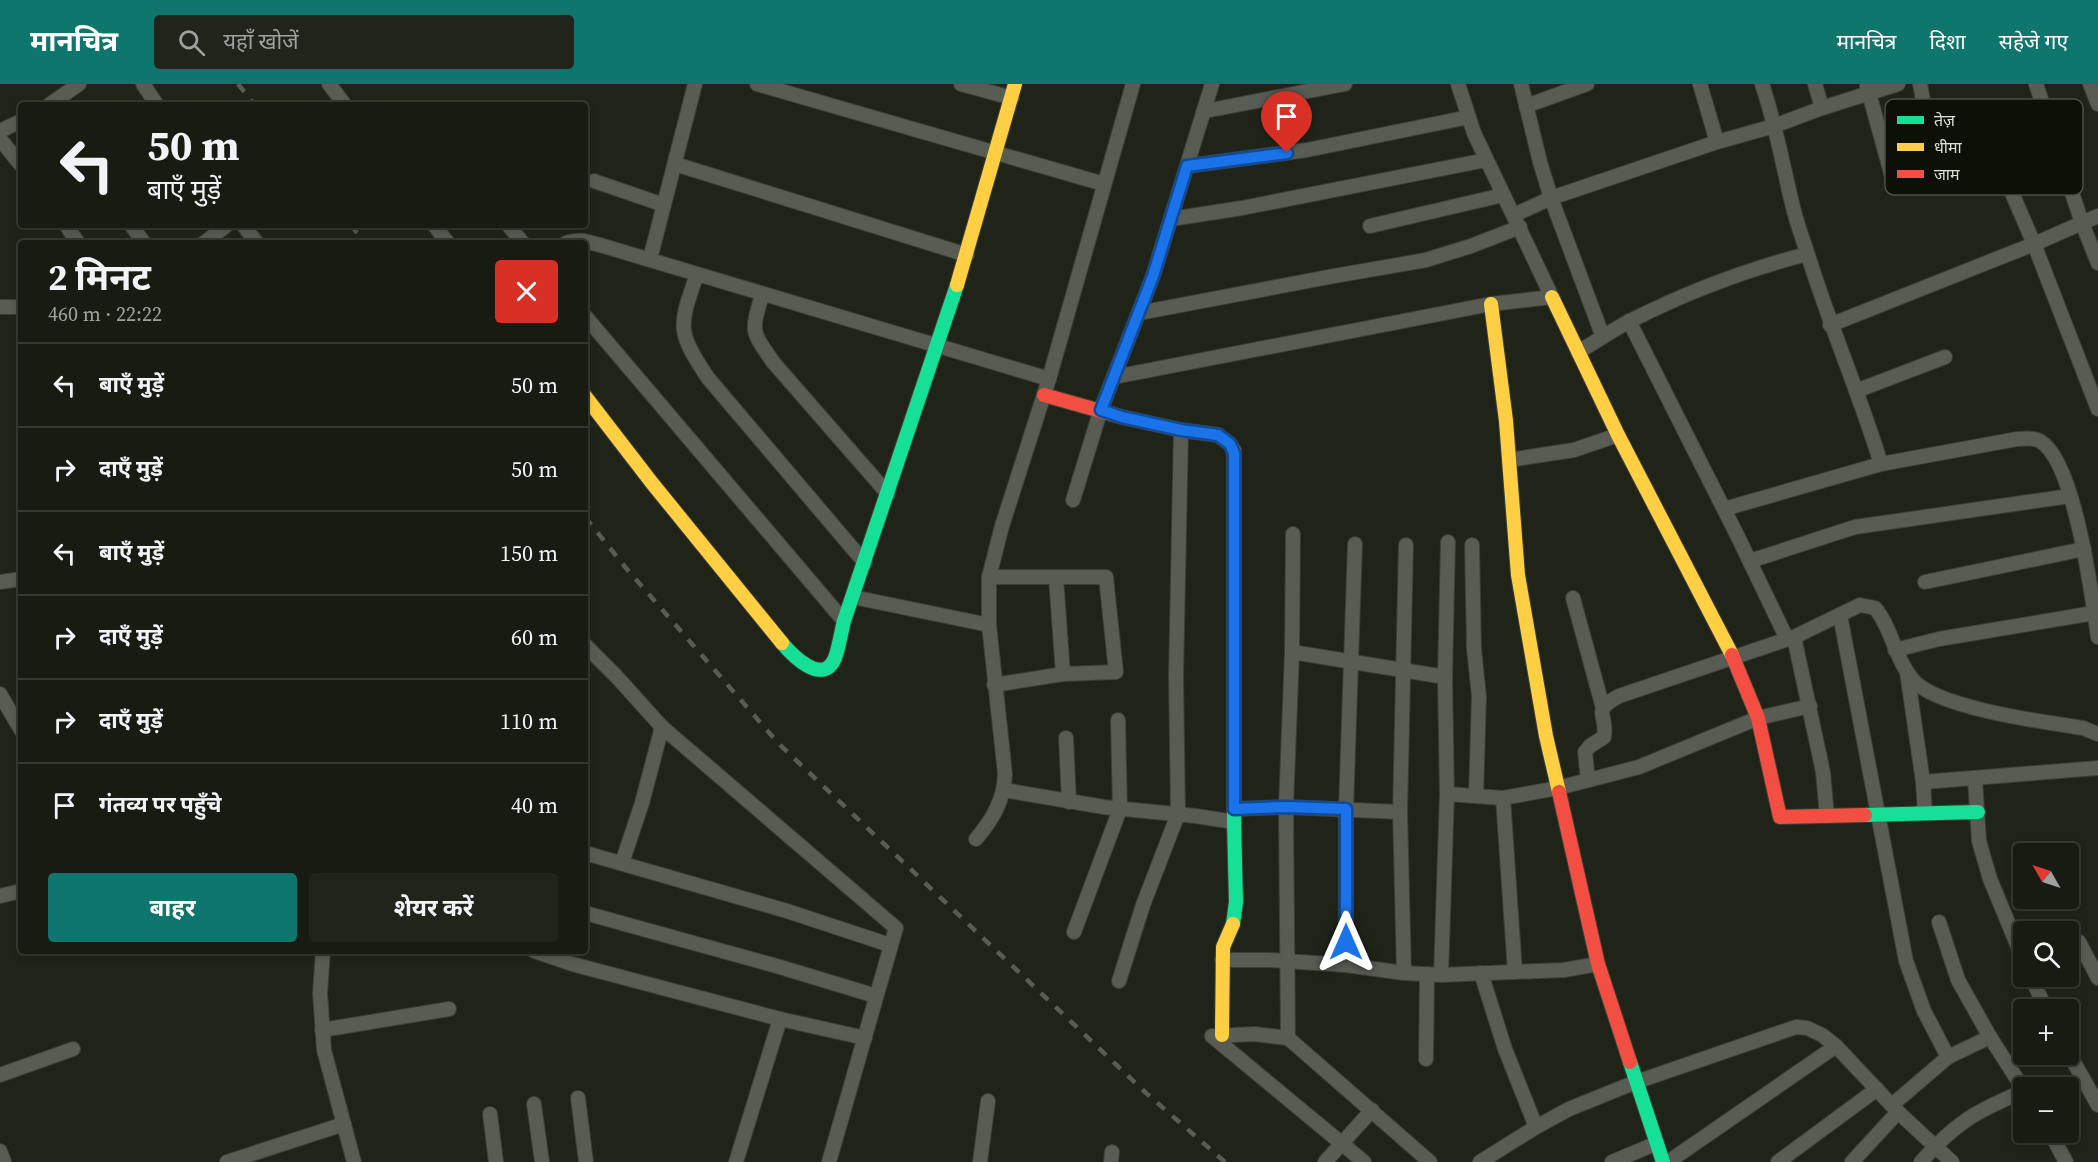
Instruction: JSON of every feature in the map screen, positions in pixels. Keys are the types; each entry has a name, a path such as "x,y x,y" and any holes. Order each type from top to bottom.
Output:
{"street":[{"path":"53,102 79,84"},
{"path":"142,84 156,102"},
{"path":"329,84 343,102"},
{"path":"650,259 695,84"},
{"path":"757,84 1104,184"},
{"path":"961,84 980,87 1012,98"},
{"path":"588,400 652,483 794,657 807,666 820,670 826,668 834,661 844,621 866,563 938,347 967,255 1015,84"},
{"path":"976,839 993,816 1004,790 1005,774 989,625 989,577 1002,526 1049,379 1133,84"},
{"path":"1073,500 1101,410 1139,313 1171,219 1212,84"},
{"path":"1205,111 1345,84"},
{"path":"1458,84 1474,133 1486,160 1578,352 1618,435 1734,659 1758,718 1780,817 1977,812"},
{"path":"1521,84 1551,198 1603,337"},
{"path":"1526,106 1587,84"},
{"path":"1700,84 1717,142"},
{"path":"1762,84 1807,254 1881,464"},
{"path":"1815,84 1822,108"},
{"path":"1139,313 1426,260 1471,246 1517,221 1551,198 1717,142 1774,126 1868,88 1898,84"},
{"path":"1920,84 1923,99"},
{"path":"2036,84 2041,99"},
{"path":"2090,84 2098,104"},
{"path":"1868,88 1885,151"},
{"path":"1187,166 1307,150 1469,117"},
{"path":"0,131 18,122"},
{"path":"0,140 18,161"},
{"path":"1171,219 1242,208 1486,160"},
{"path":"675,164 967,255"},
{"path":"594,181 664,205"},
{"path":"1370,226 1503,195"},
{"path":"2013,195 2098,409"},
{"path":"2073,195 2098,263"},
{"path":"1830,324 2034,244 2098,216"},
{"path":"208,240 223,228"},
{"path":"245,228 255,240"},
{"path":"436,228 446,240"},
{"path":"510,228 520,240"},
{"path":"588,242 1049,379"},
{"path":"1578,352 1629,321 1737,273 1807,254"},
{"path":"697,274 685,309 682,326 693,355 708,378 866,563"},
{"path":"762,295 753,328 757,339 773,363 888,494"},
{"path":"1114,377 1491,304 1552,297"},
{"path":"1491,304 1506,421 1518,575 1546,736 1599,964 1662,1162"},
{"path":"0,307 18,307"},
{"path":"588,320 844,621"},
{"path":"1629,321 1791,638 1810,706 1823,772 1827,816"},
{"path":"1856,391 1945,357"},
{"path":"1044,395 1122,417 1181,430 1218,435 1230,444 1234,453 1235,916 1233,927 1223,947 1222,1035"},
{"path":"1119,981 1143,905 1178,814 1177,545 1181,430"},
{"path":"1509,460 1574,450 1618,435"},
{"path":"1724,509 1881,464 2006,441 2030,438 2039,441 2049,449 2058,464 2070,496 2084,549 2098,638"},
{"path":"1750,561 1856,527 2070,496"},
{"path":"1288,1038 1286,807 1292,652 1293,534"},
{"path":"1426,1059 1447,794 1445,677 1448,542"},
{"path":"1347,965 1346,809 1354,544"},
{"path":"1472,544 1474,649 1479,696 1476,796"},
{"path":"1404,973 1400,812 1406,545"},
{"path":"1925,582 2084,549"},
{"path":"989,577 1106,576 1116,672 1063,674 994,685"},
{"path":"1056,578 1063,674"},
{"path":"0,582 18,579"},
{"path":"853,597 989,625"},
{"path":"1573,598 1603,708 1601,713 1604,736 1585,752 1588,780"},
{"path":"1603,708 1619,696 1791,638 1860,605 1875,608 1881,615 1906,671 1914,681 1932,695 1968,706 2083,728 2098,734"},
{"path":"1896,650 1984,631 2094,613"},
{"path":"1840,615 1906,961 1924,1011 1948,1057"},
{"path":"588,648 662,728 896,928 829,1162"},
{"path":"1292,652 1445,677"},
{"path":"1906,671 1923,782 1925,813"},
{"path":"0,694 18,724"},
{"path":"1447,794 1503,798 1558,788 1658,760 1758,718 1810,706"},
{"path":"1074,932 1120,809 1118,720"},
{"path":"622,864 642,803 662,728"},
{"path":"1066,738 1070,802"},
{"path":"1923,782 2098,768"},
{"path":"1975,779 1979,841 1990,879 2013,934"},
{"path":"1004,790 1120,809 1178,814 1234,816 1286,807 1400,812"},
{"path":"1503,798 1515,972"},
{"path":"588,854 787,911 890,945"},
{"path":"0,896 18,892"},
{"path":"588,914 876,996"},
{"path":"1939,921 1958,980 2015,1077"},
{"path":"2079,942 2098,978"},
{"path":"324,954 320,993 324,1050 354,1162"},
{"path":"543,954 572,964 780,1019 865,1038"},
{"path":"1222,960 1269,960 1347,965 1404,973 1434,974 1564,970 1599,964"},
{"path":"1481,973 1505,1048 1536,1127"},
{"path":"322,1030 449,1009"},
{"path":"736,1162 780,1019"},
{"path":"1480,1162 1569,1109 1636,1082 1796,1027 1807,1028 1822,1035 1836,1046 1895,1108 1952,1162"},
{"path":"1364,1162 1212,1036 1254,1034 1288,1038 1430,1162"},
{"path":"1852,1162 1895,1108 1948,1057 1990,1037"},
{"path":"1668,1162 1836,1046"},
{"path":"0,1075 73,1049"},
{"path":"2075,1065 2098,1105"},
{"path":"1778,1162 1877,1089"},
{"path":"1921,1162 1935,1146 1965,1121 2013,1096"},
{"path":"578,1098 585,1162"},
{"path":"980,1162 988,1101"},
{"path":"534,1104 542,1162"},
{"path":"1325,1162 1372,1110"},
{"path":"490,1114 496,1162"},
{"path":"227,1162 344,1124"},
{"path":"1612,1162 1657,1143"},
{"path":"2056,1143 2066,1162"},
{"path":"0,1151 4,1162"}],"railway":[{"path":"238,84 253,102"},
{"path":"353,228 363,240"},
{"path":"588,521 626,568 779,744 1146,1093 1225,1162"}],"traffic: fast":[{"path":"782,643 800,661 816,669 823,670 830,666 835,658 844,621 957,285"},
{"path":"1233,924 1236,902 1234,451"},
{"path":"1865,815 1978,812"},
{"path":"1630,1062 1663,1162"}],"traffic: slow":[{"path":"957,285 1015,84"},
{"path":"1552,297 1618,435 1732,655"},
{"path":"1491,304 1506,421 1518,575 1546,736 1559,792"},
{"path":"588,400 652,483 782,643"},
{"path":"1222,1035 1223,947 1233,924"}],"traffic: jam":[{"path":"1044,395 1122,417 1181,430 1218,435 1230,444 1234,451"},
{"path":"1732,655 1758,718 1780,817 1865,815"},
{"path":"1559,792 1598,964 1630,1062"}],"route":[{"path":"1287,153 1187,166 1153,276 1101,410 1181,430 1218,435 1230,444 1234,453 1234,809 1286,807 1346,809 1346,942"}]}
